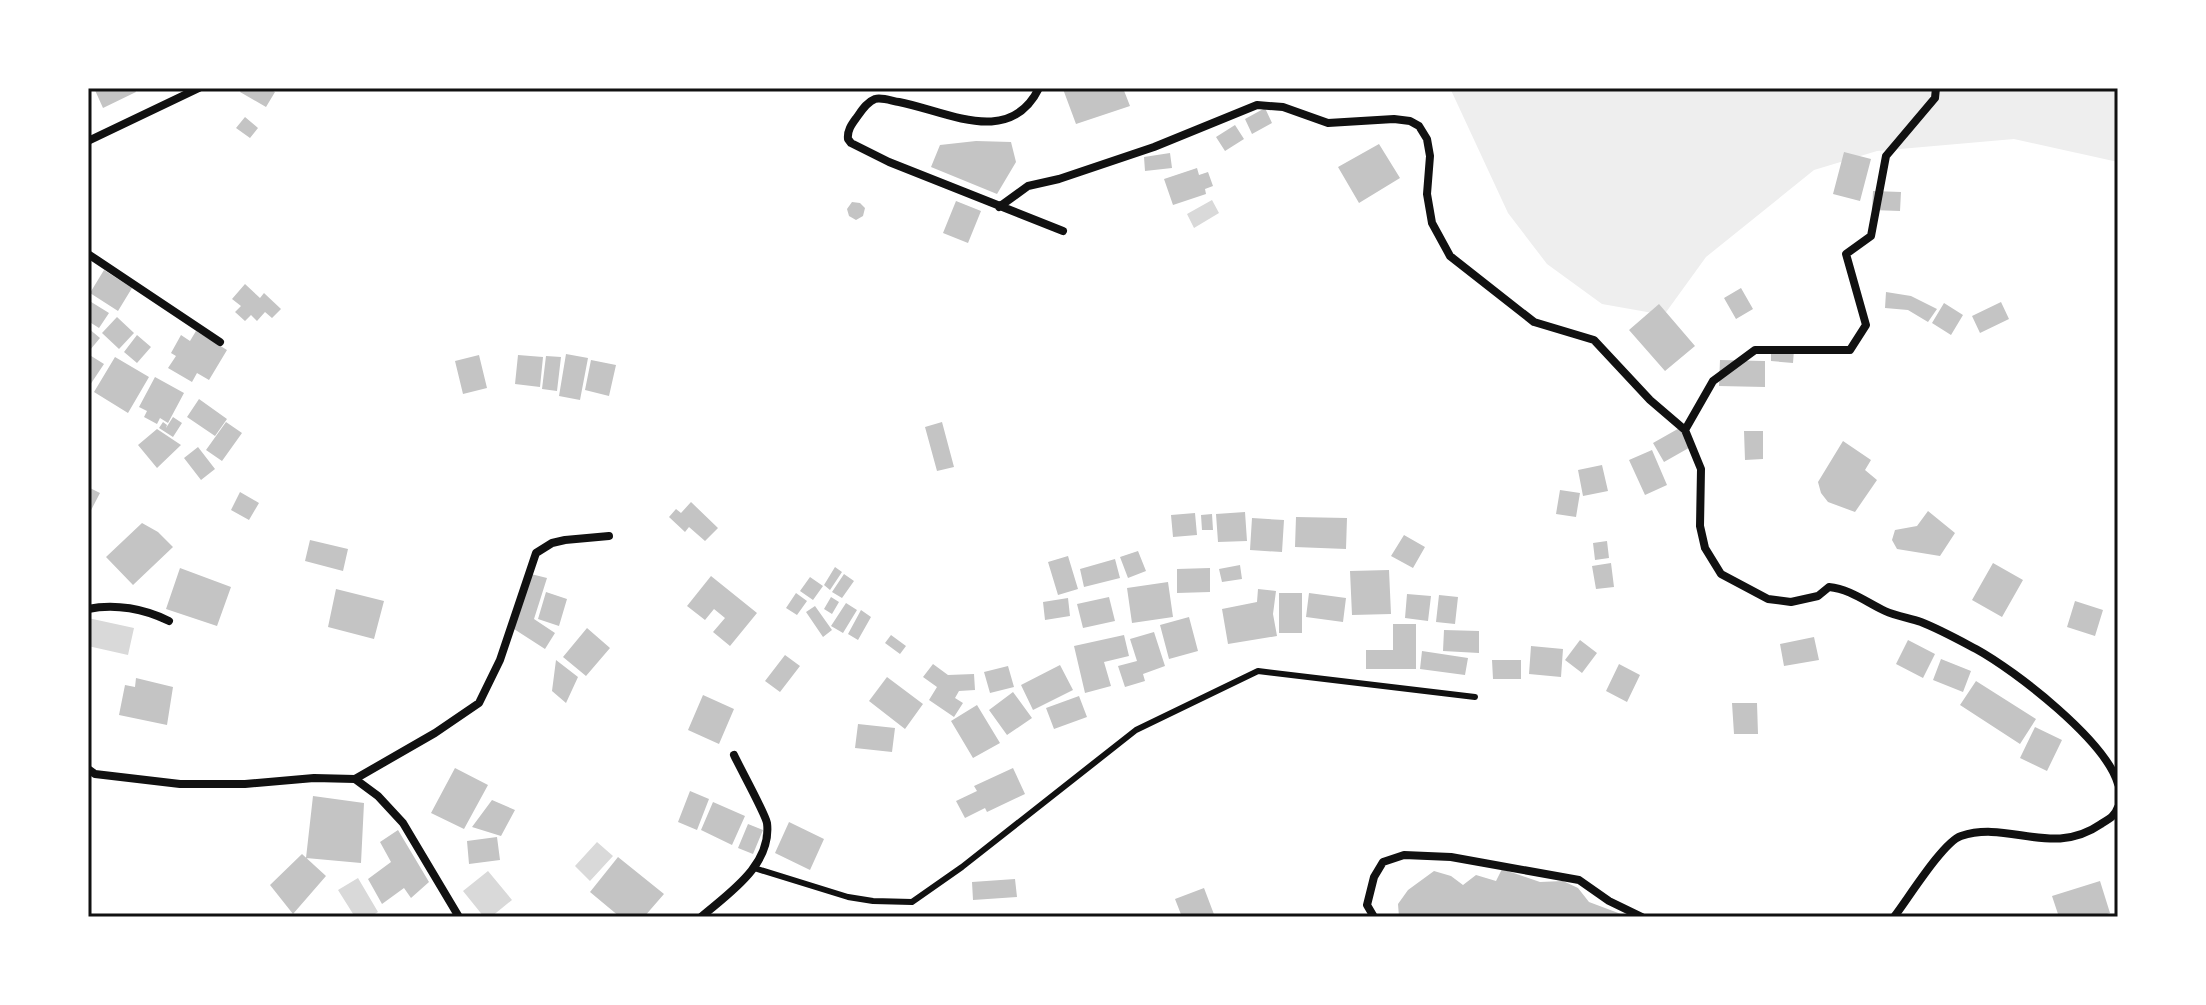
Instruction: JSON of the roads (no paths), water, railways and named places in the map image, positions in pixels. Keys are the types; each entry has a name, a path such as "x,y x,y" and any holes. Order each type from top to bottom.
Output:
{"street":[{"path":"88,141 199,88"},
{"path":"1039,88 1025,109 992,123 879,98 865,105 848,133 851,143 889,162 1063,231"},
{"path":"1685,430 1713,381 1755,350 1850,350 1866,325 1846,254 1871,236 1886,156 1935,98 1936,88"},
{"path":"999,207 1028,186 1059,179 1154,147 1257,105 1283,107 1328,123 1410,121 1419,126 1427,139 1430,156 1427,194 1432,223 1450,256 1534,322 1594,340 1650,400 1685,430 1701,469 1700,526 1705,548 1721,574 1768,599 1791,602 1818,596 1829,587 1841,588 1887,612 1922,622 1979,651 2038,692 2083,734 2110,764 2118,784"},
{"path":"88,254 220,342"},
{"path":"88,769 95,774 180,784 355,779 435,733 479,703 500,660 536,553 552,543 609,536"},
{"path":"88,609 133,608 169,621"},
{"path":"701,917 741,883 754,868 765,847 767,821 734,755"},
{"path":"355,779 378,796 403,823 459,917"},
{"path":"1894,917 1947,845 1959,836 2000,832 2054,840 2089,833 2111,817 2118,807"},
{"path":"1374,917 1367,905 1374,877 1383,862 1404,855 1451,857 1561,875 1579,880 1609,901 1642,917"}],"lane":[{"path":"754,868 848,897 912,902 962,867 1136,730 1258,671 1475,697"}]}
